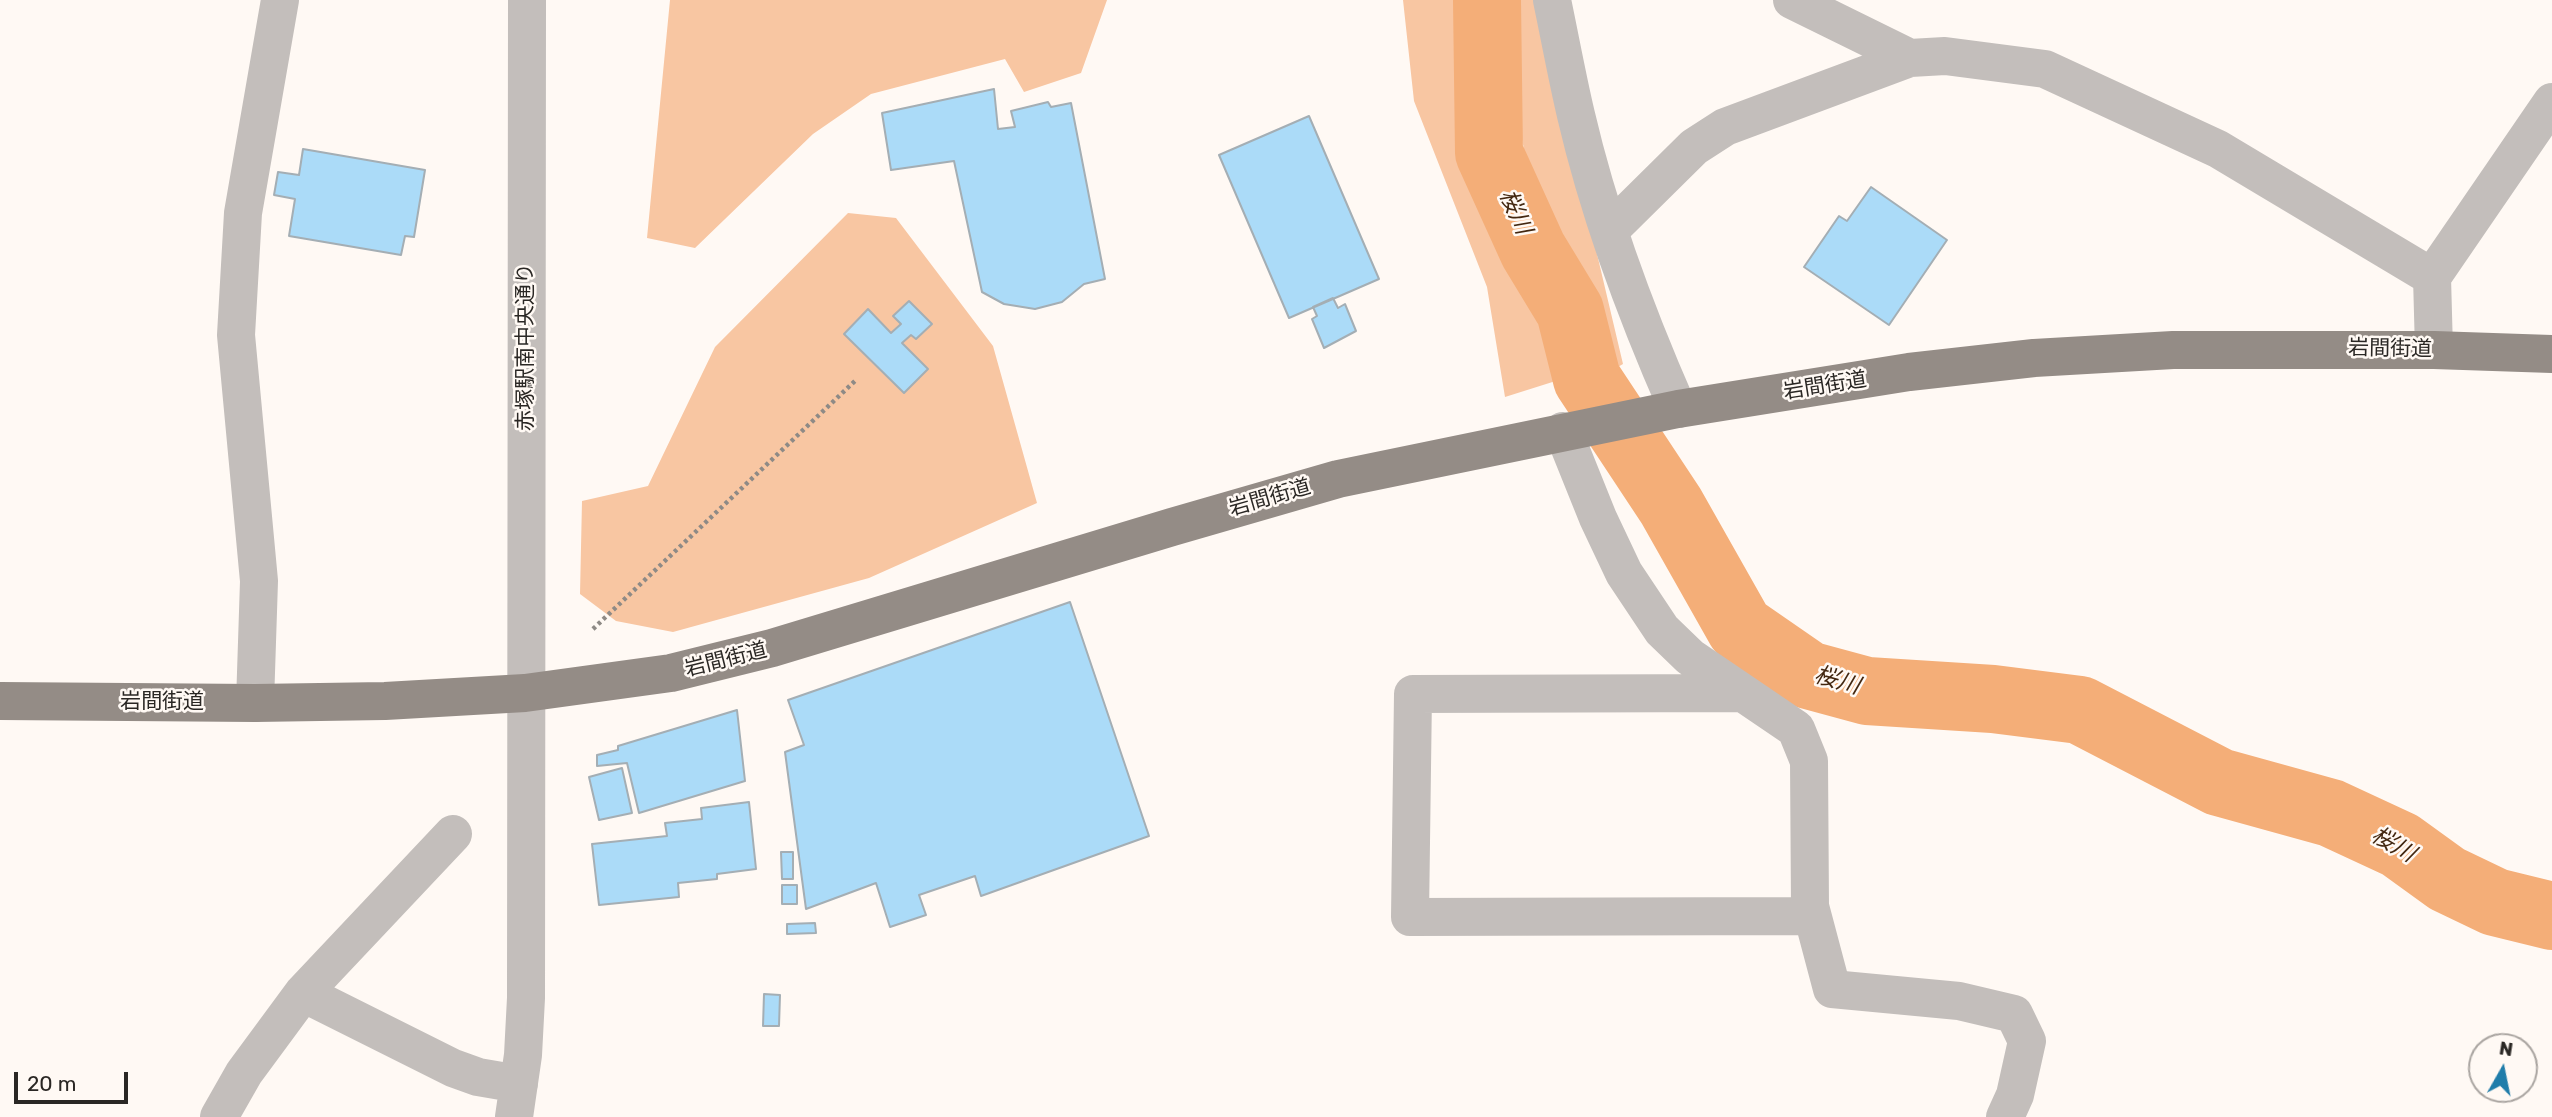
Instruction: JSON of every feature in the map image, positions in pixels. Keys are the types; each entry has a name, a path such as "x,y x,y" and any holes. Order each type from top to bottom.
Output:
{"main road":[{"name":"岩間街道","path":"0,701 385,701 525,693 671,673 723,662 1338,479 1665,411 1909,372 2034,358 2174,350 2434,350 2552,354"}],"street":[{"path":"255,703 259,581 236,335 243,213 280,0"},
{"name":"赤塚駅南中央通り","path":"517,1100 526,998 527,0"},
{"path":"1552,0 1576,117 1609,230 1663,375 1665,411"},
{"path":"1792,0 1910,58"},
{"path":"1609,230 1693,147 1725,127 1910,58 1945,56 2045,69 2218,149 2432,277"},
{"path":"2434,350 2432,277 2552,102"},
{"path":"1570,430 1598,519 1624,573 1662,630 1690,657 1796,729 1809,761 1810,906 1832,989 1959,1001 2014,1014 2027,1041 2015,1094 2005,1117"},
{"path":"1743,693 1413,694 1410,917 1812,916"},
{"path":"219,1117 244,1073 303,993 453,834"},
{"path":"303,993 453,1068 478,1077 517,1100"}],"path":[{"path":"593,629 857,379"}],"shaded area":[{"path":"670,0 1107,0 1081,73 1024,92 1005,59 871,94 813,134 695,248 647,238"},
{"path":"1403,0 1464,0 1463,80 1466,144 1510,270 1546,320 1562,379 1505,397 1487,287 1414,101"},
{"path":"1510,0 1537,0 1623,364 1611,371 1566,257 1547,228 1534,201 1520,129"},
{"path":"848,213 896,218 993,346 1037,503 869,578 673,632 616,621 580,594 582,501 648,486 715,347"}],"building":[{"path":"994,89 998,129 1015,127 1011,111 1048,102 1051,107 1071,103 1105,279 1084,284 1062,302 1035,309 1004,304 982,292 954,161 891,170 882,113"},
{"path":"1309,116 1379,279 1289,318 1219,155"},
{"path":"303,149 425,170 414,237 405,236 401,255 289,236 295,199 274,195 278,172 299,175"},
{"path":"1871,187 1947,240 1889,325 1804,267 1839,216 1847,221"},
{"path":"1333,298 1338,308 1345,304 1356,331 1324,348 1312,319 1317,316 1313,307"},
{"path":"909,301 932,324 916,339 911,335 902,343 928,369 904,393 844,334 868,309 891,333 901,324 893,316"},
{"path":"1070,602 1149,836 981,896 975,876 919,895 926,915 890,927 876,883 806,909 785,752 804,745 788,700"},
{"path":"737,710 745,781 639,813 627,763 597,766 597,755 618,750 618,746"},
{"path":"622,768 632,813 599,820 589,777"},
{"path":"749,802 756,869 717,874 717,879 678,883 679,897 599,905 592,844 667,836 665,823 702,819 701,808"},
{"path":"781,852 793,852 793,879 782,879"},
{"path":"782,885 797,885 797,904 782,904"},
{"path":"815,923 816,933 787,934 787,924"},
{"path":"764,994 780,995 779,1026 763,1026"}],"waterway":[{"name":"桜川","path":"1487,0 1489,153 1533,250 1570,311 1587,379 1671,506 1740,628 1808,675 1867,691 1993,699 2080,710 2219,782 2331,813 2400,845 2447,879 2495,902 2552,916"}]}
